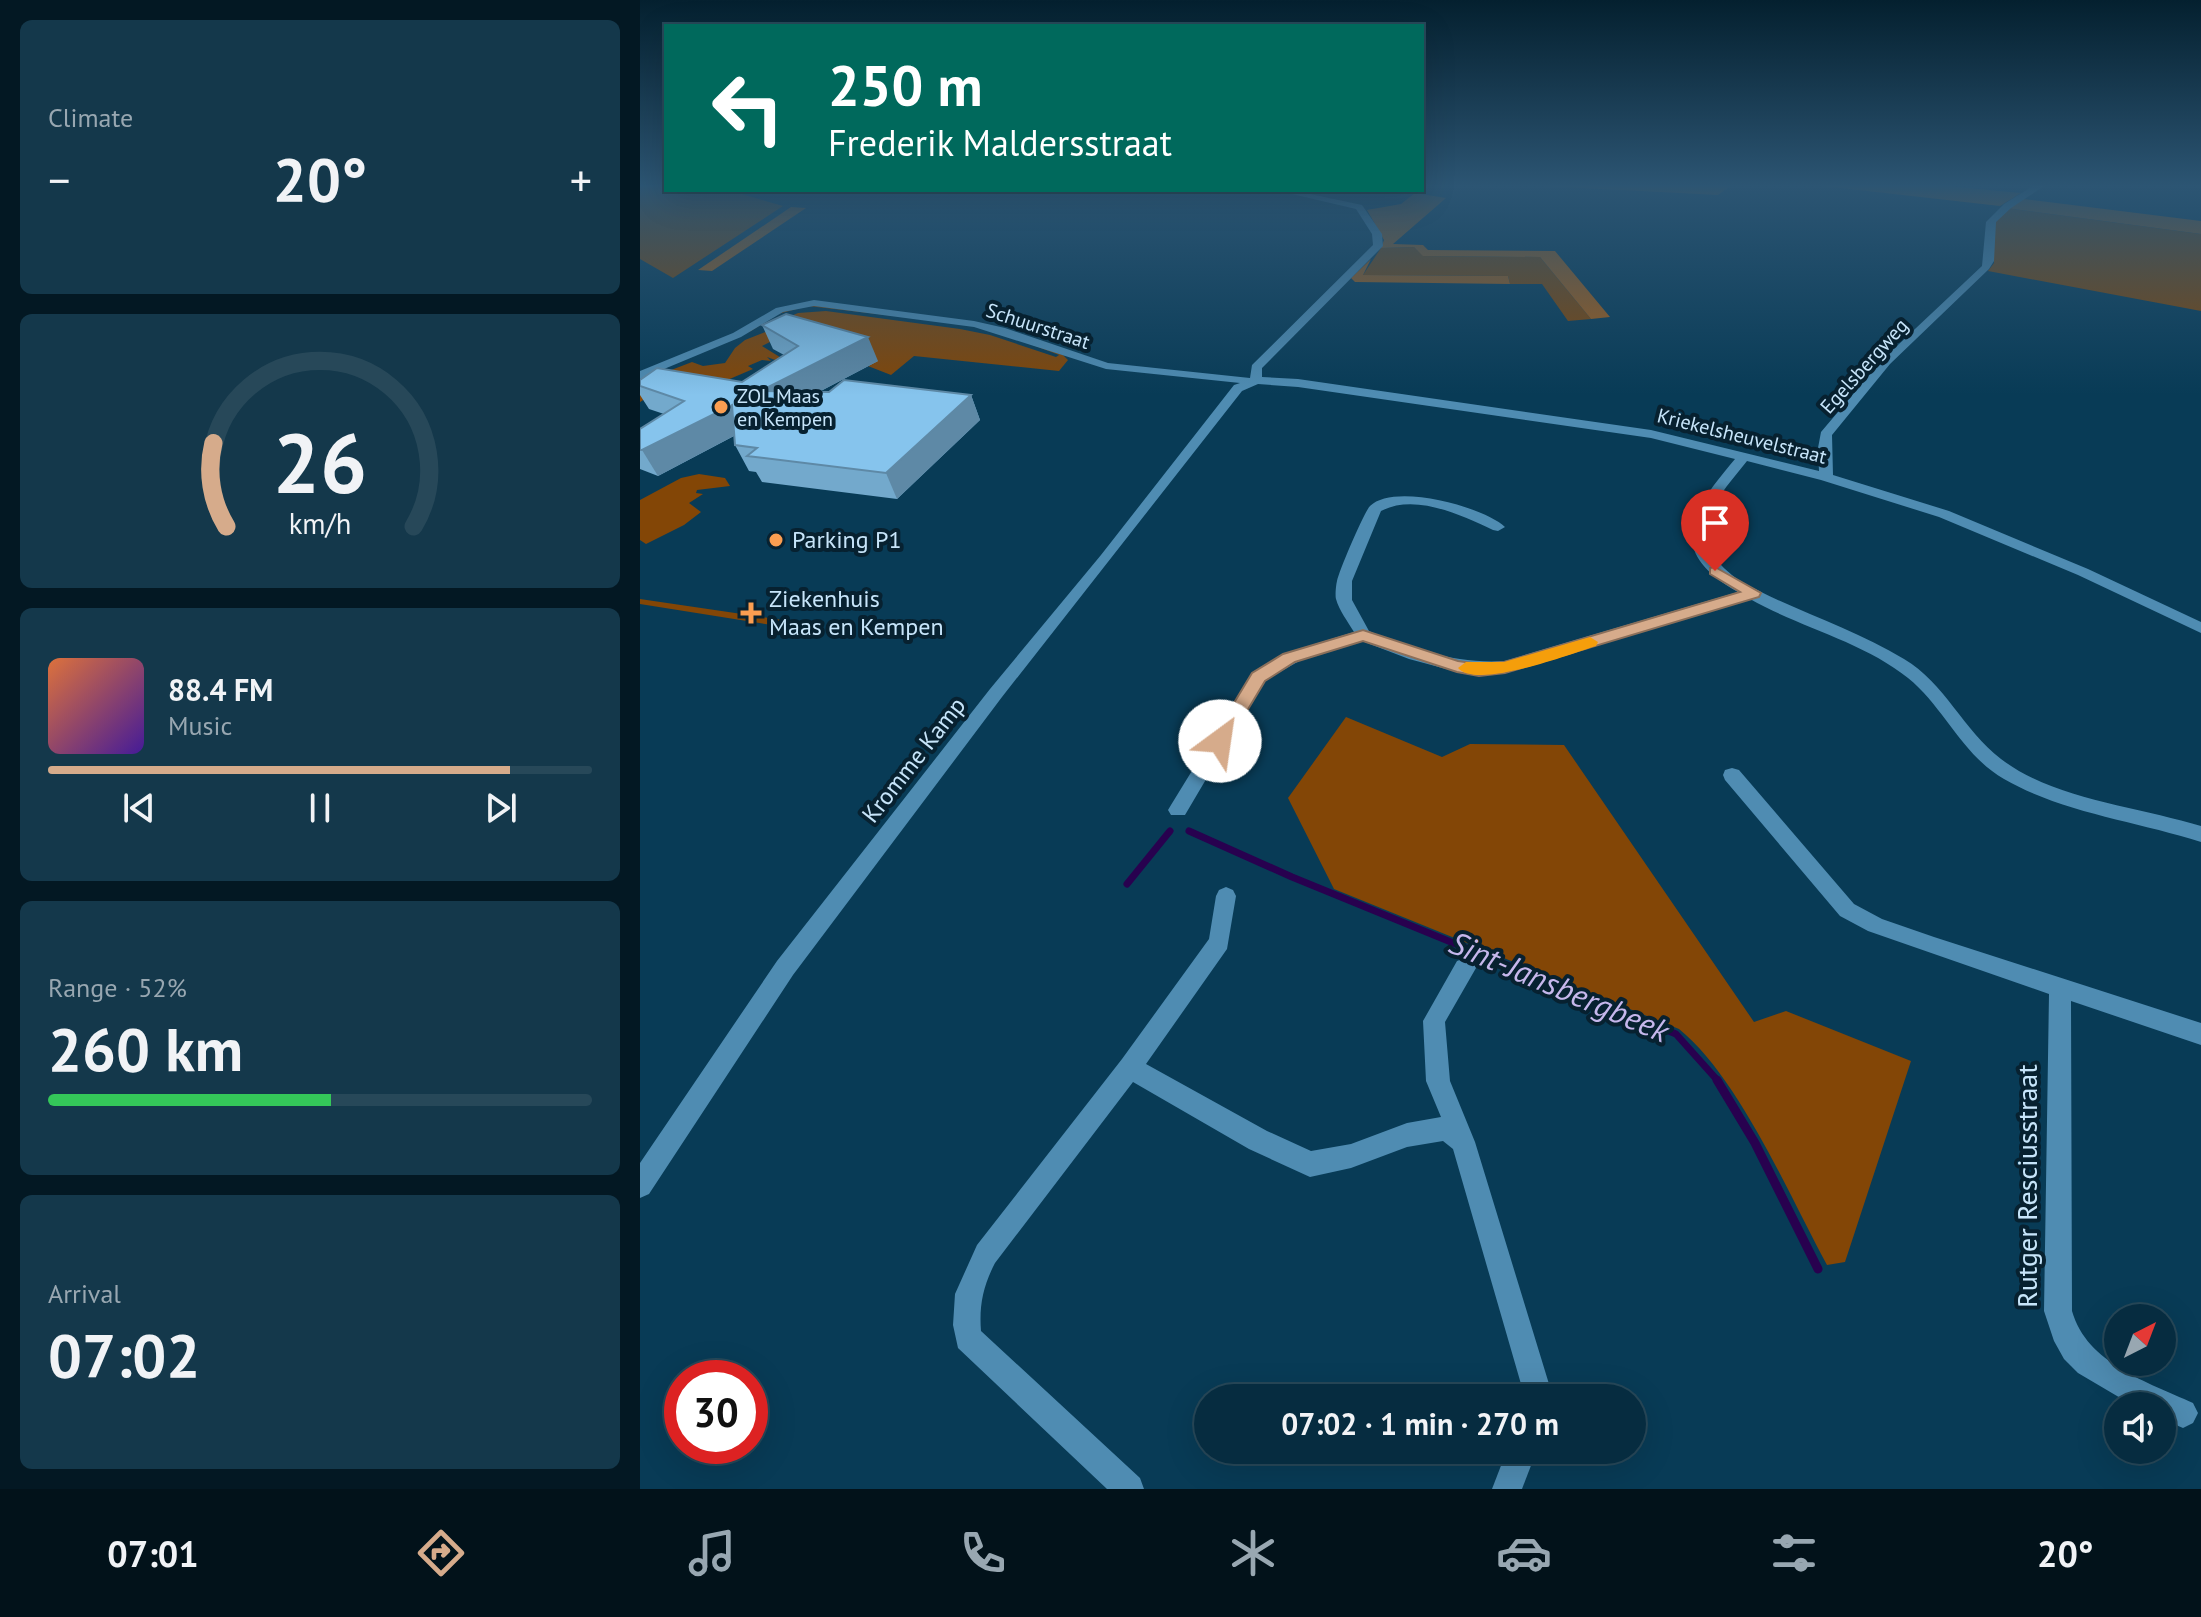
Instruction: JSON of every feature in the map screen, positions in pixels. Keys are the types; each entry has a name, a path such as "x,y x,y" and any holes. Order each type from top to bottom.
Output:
{"street":[{"name":"Kromme Kamp","path":"640,1185 785,968 996,693 1238,388 1252,381 1256,367 1368,255"},
{"name":"Egelsbergweg","path":"1826,477 1826,435 1886,362 1986,267 1989,255"},
{"name":"Schuurstraat","path":"640,375 737,335 780,310 814,303 974,324 1001,330 1106,366 1252,381"},
{"name":"Kriekelsheuvelstraat","path":"1252,381 1298,383 1651,434 1826,477 1958,520 2083,572 2201,628"},
{"path":"1744,456 1699,516 1697,529 1705,558 1715,571 1753,593 1900,663 1924,681 1986,757 2006,772 2055,792 2201,834"},
{"path":"1363,635 1344,600 1344,581 1375,509 1385,501 1403,498 1498,527"},
{"path":"1178,810 1258,677 1289,658 1363,635 1457,667 1479,670 1505,667 1753,593"},
{"path":"1732,775 1847,910 1875,925 2201,1034"},
{"path":"1129,1489 968,1338 964,1308 972,1278 986,1254 1130,1067 1219,942 1226,896"},
{"path":"1465,968 1434,1021 1438,1081 1463,1142 1535,1384"},
{"name":"Rutger Resciusstraat","path":"2060,987 2058,1311 2061,1331 2079,1356 2106,1377 2183,1413"},
{"path":"1130,1067 1258,1140 1310,1164 1351,1156 1407,1135 1447,1128 1463,1142"},
{"path":"1507,1489 1517,1464"}],"shaded area":[{"path":"640,255 707,255 673,278 640,259"},
{"path":"719,255 735,255 712,271 698,270"},
{"path":"1376,255 1540,257 1591,319 1568,321 1542,284 1510,284 1508,276 1363,275"},
{"path":"1559,255 1610,317 1591,319 1540,257 1423,256"},
{"path":"1994,255 2201,255 2201,311 1988,271 1994,263"},
{"path":"1371,259 1363,275 1508,276 1510,284 1355,282 1351,278"},
{"path":"807,304 969,324 999,330 1063,355 1068,360 1059,371 914,356 891,375 868,366 876,361 788,333 762,346 783,359 778,361 767,357 771,361 762,360 748,366 753,369 725,381 765,393 750,402 661,389 640,402 640,382 692,362 703,366 725,363 745,340 773,329 775,323 798,313 826,311 960,329 990,335 1056,357 1059,355 1002,333 964,324 808,306 778,314 751,331 640,379 748,332 780,311"},
{"path":"699,474 725,478 730,486 697,490 696,493 703,494 689,503 701,512 684,525 646,544 640,540 640,500 681,478"},
{"path":"640,599 803,623 784,627 640,604"},
{"path":"1346,717 1442,757 1470,744 1564,745 1754,1022 1786,1011 1911,1061 1845,1262 1827,1265 1742,1106 1701,1050 1679,1029 1334,889 1288,798"}],"building":[{"path":"786,314 868,337 760,391 829,392 844,380 971,395 886,473 747,456 757,448 735,445 732,405 640,450 640,429 684,401 640,386 640,380 657,368 742,382 798,346 762,325"}],"waterway":[{"name":"Sint-Jansbergbeek","path":"1127,884 1170,831"},
{"name":"Sint-Jansbergbeek","path":"1189,831 1292,877 1676,1034 1719,1082"},
{"name":"Sint-Jansbergbeek","path":"1717,1080 1755,1143 1818,1269"}],"slow traffic":[{"path":"1466,668 1505,667 1590,642"}],"place":[{"name":"ZOL Maas en Kempen","path":"721,407"},
{"name":"Parking P1","path":"776,540"},
{"name":"Ziekenhuis Maas en Kempen","path":"751,613"}],"route":[{"path":"1220,741 1258,677 1289,658 1363,635 1457,667 1479,670 1505,667 1753,593 1715,571"}]}
